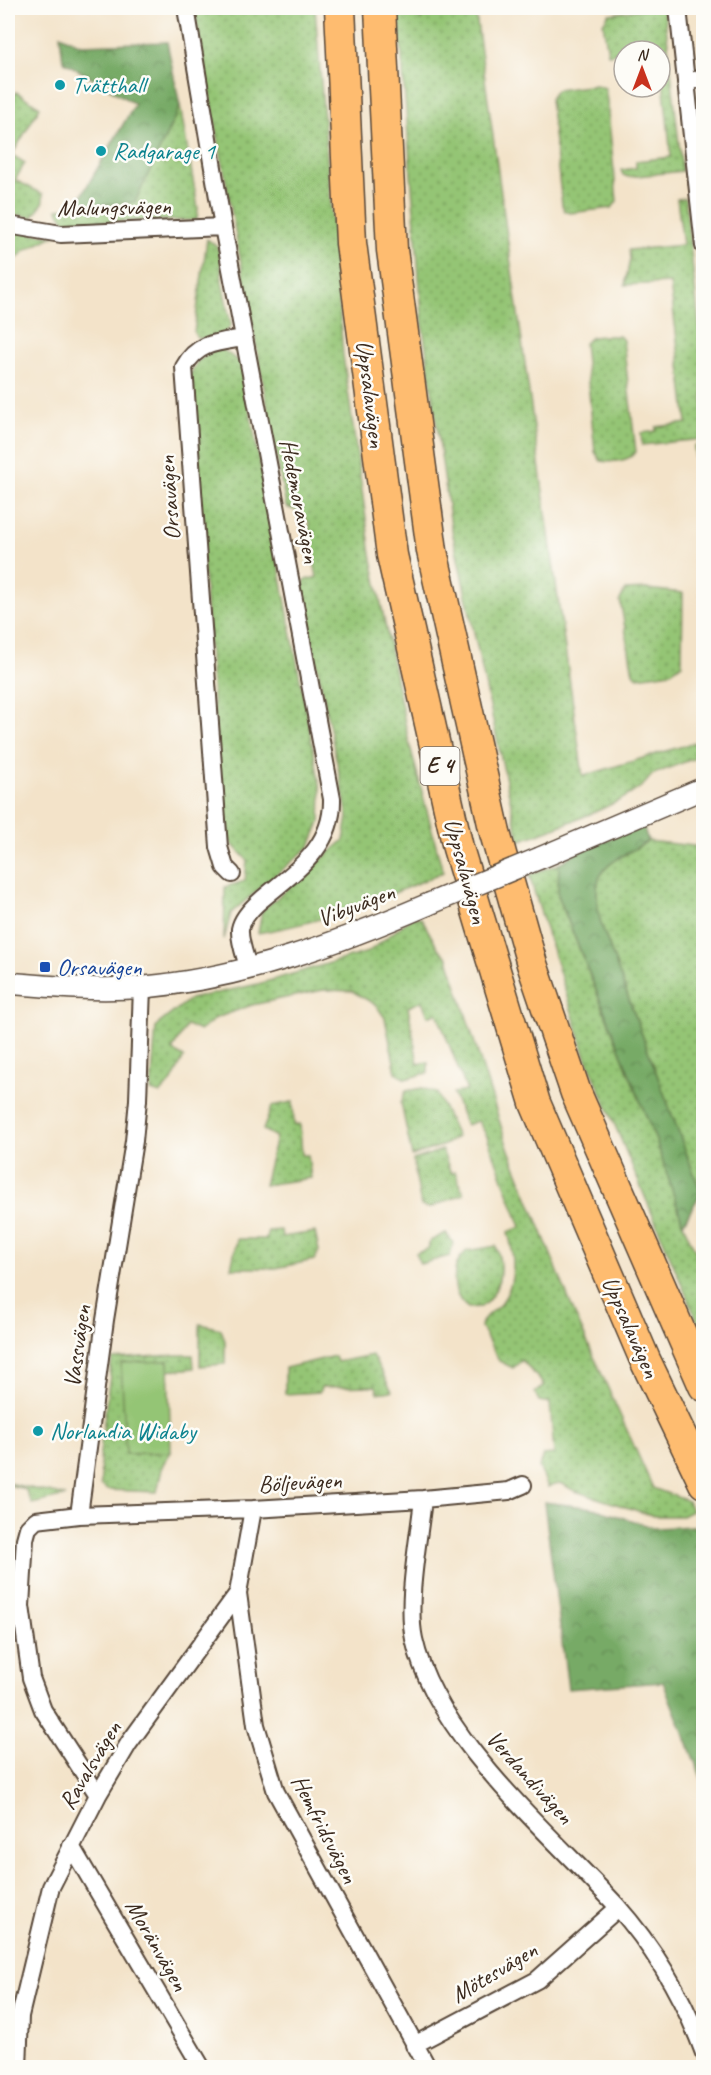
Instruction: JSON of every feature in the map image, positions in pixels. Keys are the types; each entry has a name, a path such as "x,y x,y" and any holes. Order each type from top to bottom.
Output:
{"highway":[{"name":"Uppsalavägen","path":"340,8 351,243 392,555 458,848 535,1103 645,1360 704,1483"},
{"name":"Uppsalavägen","path":"380,8 392,250 432,551 495,833 532,964 576,1093 704,1386"}],"street":[{"name":"Hedemoravägen","path":"186,8 223,227 332,807 327,834 319,849 255,905 243,921 240,931 249,970"},
{"path":"678,8 704,246"},
{"path":"686,82 704,78"},
{"name":"Malungsvägen","path":"8,225 61,234 223,227"},
{"name":"Orsavägen","path":"232,874 225,867 219,847 184,367 191,355 202,345 244,338"},
{"name":"Vibyvägen","path":"8,983 142,987 249,970 319,947 429,904 704,788"},
{"name":"Vassvägen","path":"79,1515 103,1330 134,1141 138,1100 142,987"},
{"name":"Böljevägen","path":"79,1515 253,1509 423,1499 509,1491 523,1485"},
{"name":"Verdandivägen","path":"423,1499 412,1606 413,1637 421,1666 439,1707 501,1783 618,1908 675,1985 689,2013 704,2054"},
{"name":"Ravalsvägen","path":"18,2067 20,2016 51,1887 98,1795 129,1743 238,1593 253,1509"},
{"path":"79,1515 36,1520 28,1528 24,1548 21,1606 31,1678 43,1710 98,1795"},
{"name":"Hemfridsvägen","path":"238,1593 256,1725 276,1792 428,2067"},
{"name":"Moränvägen","path":"71,1846 202,2067"},
{"name":"Mötesvägen","path":"414,2045 537,1980 618,1908"}],"green space":[{"path":"194,8 315,8 343,355 371,554 408,738 443,872 353,909 258,933 262,911 344,840 348,817 302,591 305,580 317,577 312,552 306,545 310,536 309,522 300,512 286,507"},
{"path":"398,8 419,8 421,22 421,8 475,8 583,776 703,740 703,755 651,775 644,785 612,804 519,841 451,526 423,327"},
{"path":"664,8 667,39 612,39 612,54 608,54 603,23 609,14"},
{"path":"60,35 81,45 167,42 180,106 135,202 75,207 135,104 63,61"},
{"path":"672,80 682,171 628,177 623,175 621,170 636,168 636,161 671,157 665,99 672,99"},
{"path":"596,85 605,88 617,201 612,208 570,213 565,211 562,205 550,99 556,90"},
{"path":"16,92 40,107 12,155 25,163 15,180 43,194 43,203 33,217 8,214 8,107"},
{"path":"180,106 198,208 197,220 65,222 57,209 135,202"},
{"path":"685,198 703,361 703,439 642,445 641,433 656,431 656,427 687,423 670,283 625,285 630,259 629,250 683,245 677,199"},
{"path":"8,230 54,236 26,250 11,263 8,261"},
{"path":"207,239 217,246 221,257 222,282 231,325 217,336 197,338 194,332"},
{"path":"619,336 623,340 636,452 625,459 615,461 601,461 595,452 584,343 592,337"},
{"path":"214,350 223,350 241,363 321,791 320,822 310,846 231,913 224,939 225,887 245,881 247,860 232,844 222,828 190,375 197,362"},
{"path":"703,445 704,514 701,514 694,446"},
{"path":"647,589 683,593 682,664 671,672 638,677 633,673 620,600 625,590"},
{"path":"643,825 648,841 620,857 603,871 597,891 598,905 601,924 701,1193 683,1224 657,1143 558,895 559,864 577,852"},
{"path":"648,841 703,847 704,940 700,968 704,974 701,1193 601,924 598,905 597,891 603,871 620,857"},
{"path":"559,864 558,896 657,1143 683,1224 703,1268 703,1335 585,1054 529,875"},
{"path":"413,917 421,918 438,948 448,958 507,1145 576,1317 653,1488 688,1501 692,1511 682,1516 654,1516 575,1491 560,1483 548,1487 539,1467 543,1455 554,1454 550,1403 539,1401 535,1393 544,1385 522,1360 513,1368 499,1361 481,1327 484,1319 507,1294 513,1268 508,1232 521,1227 486,1134 478,1121 466,1125 453,1093 467,1091 437,1013 428,1016 422,1001 408,1007 418,1064 428,1062 428,1073 405,1079 396,1072 385,1018 376,1005 352,991 323,990 252,1005 216,1018 200,1031 187,1025 172,1050 184,1057 172,1081 160,1094 151,1091 156,1026 190,999 258,984 368,952"},
{"path":"422,1088 437,1093 457,1137 444,1145 412,1156 401,1103 406,1091"},
{"path":"293,1102 294,1125 300,1124 302,1155 308,1155 311,1178 264,1185 276,1137 263,1130 272,1106"},
{"path":"442,1150 451,1173 455,1172 464,1194 429,1208 421,1206 413,1160"},
{"path":"281,1230 282,1237 315,1232 319,1251 314,1260 276,1268 231,1268 237,1239 266,1239 268,1231"},
{"path":"446,1233 453,1243 450,1256 420,1264 416,1253 428,1249 430,1241"},
{"path":"496,1246 500,1263 497,1287 481,1307 468,1308 455,1288 457,1264 467,1251"},
{"path":"200,1324 221,1329 225,1341 225,1364 200,1366"},
{"path":"193,1355 194,1368 168,1371 167,1361 126,1454 171,1452 163,1464 157,1492 107,1490 101,1485 100,1453 112,1359"},
{"path":"372,1355 392,1391 378,1393 376,1386 321,1387 320,1392 285,1394 285,1368 335,1356 337,1362"},
{"path":"168,1361 171,1452 126,1454 121,1363"},
{"path":"8,1483 66,1496 32,1504 25,1489 9,1485 8,1488"},
{"path":"544,1502 593,1508 655,1528 694,1526 703,1540 703,1782 663,1682 568,1689"}],"place":[{"name":"Tvätthall","path":"60,85"},
{"name":"Radgarage 1","path":"101,151"},
{"name":"Orsavägen","path":"45,967"},
{"name":"Norlandia Widaby","path":"38,1431"}]}
